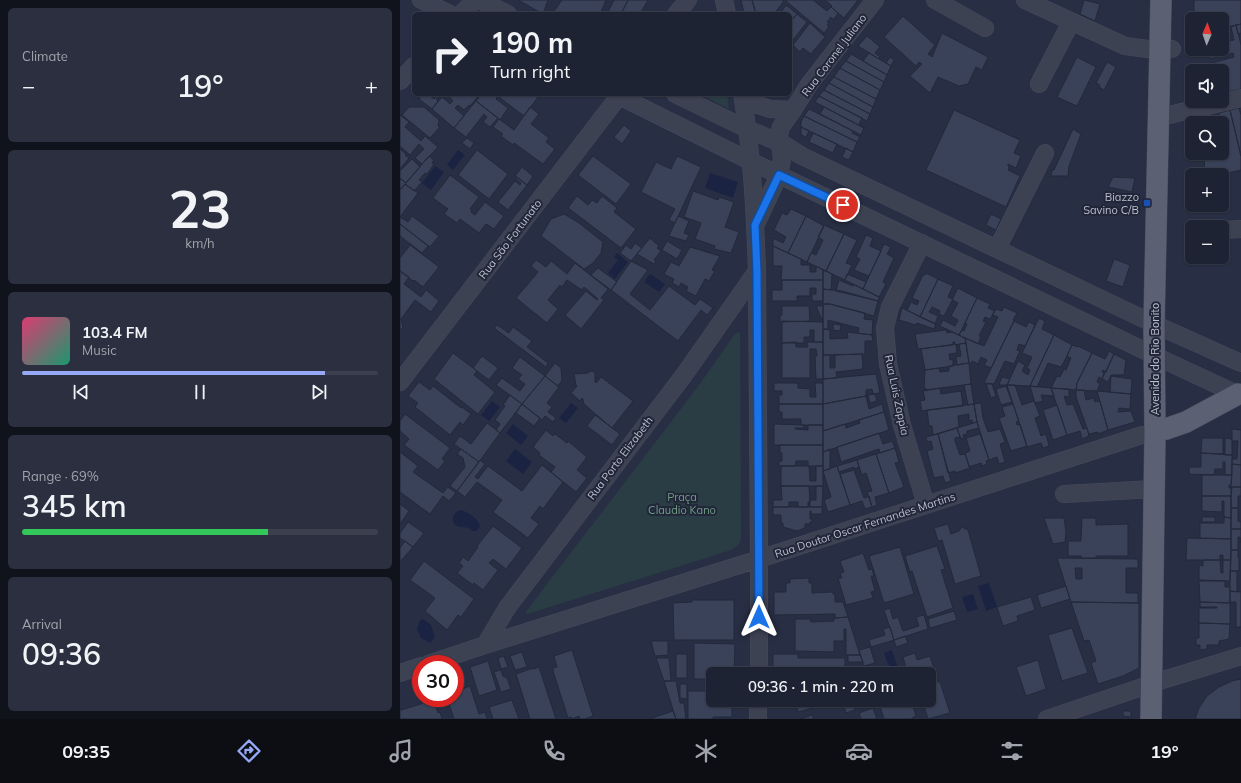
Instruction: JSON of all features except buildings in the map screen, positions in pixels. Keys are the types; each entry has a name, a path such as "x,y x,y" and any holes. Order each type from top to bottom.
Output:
{"main road":[{"name":"Avenida do Rio Bonito","path":"1161,0 1166,48"},
{"name":"Avenida do Rio Bonito","path":"1163,719 1158,682 1154,489 1160,359 1166,48 1173,0"},
{"name":"Avenida do Rio Bonito","path":"1151,719 1158,682 1166,429 1160,359"},
{"path":"1166,429 1186,422 1240,392"}],"street":[{"path":"421,0 446,12"},
{"path":"463,12 475,0"},
{"path":"479,0 504,12"},
{"path":"678,12 688,0"},
{"path":"724,0 726,12"},
{"name":"Rua Coronel Juliano","path":"755,225 779,175 782,159 779,135 781,127 794,110 810,83 876,0"},
{"path":"935,0 985,28"},
{"path":"1025,0 1125,46 1148,49 1166,48"},
{"path":"1039,84 1072,22"},
{"path":"400,81 412,68"},
{"name":"Rua São Fortunato","path":"400,382 616,96"},
{"path":"619,96 1160,359 1240,392"},
{"path":"679,96 747,129 781,143 802,156 1160,327 1241,363"},
{"path":"742,97 770,109 794,110"},
{"path":"742,97 750,161 757,272 759,559 758,667"},
{"path":"1164,115 1241,98"},
{"path":"997,249 1044,154"},
{"path":"1229,230 1241,229"},
{"name":"Rua Luis Zappia","path":"922,243 890,307 885,328 888,364 902,425 926,505"},
{"name":"Rua Porto Elizabeth","path":"485,645 507,608 684,375 757,272"},
{"name":"Rua Doutor Oscar Fernandes Martins","path":"455,655 759,559 1142,435"},
{"path":"1064,494 1154,489"},
{"path":"1047,719 1241,656"},
{"path":"400,674 412,669"},
{"path":"758,707 758,719"}],"green space":[{"path":"704,96 727,96 729,109"},
{"name":"Praça Claudio Kano","path":"738,332 740,333 741,539 738,544 734,548 725,552 527,614 526,612 531,605"}],"water":[{"path":"458,150 465,155 453,170 447,165"},
{"path":"435,166 444,172 431,190 422,183"},
{"path":"710,173 738,182 733,198 705,188"},
{"path":"617,253 628,262 615,279 608,273 618,260 614,257"},
{"path":"650,274 665,284 659,292 644,282"},
{"path":"492,401 500,407 489,421 481,415"},
{"path":"571,403 578,408 566,423 559,418"},
{"path":"513,424 528,436 521,445 506,433"},
{"path":"515,449 532,462 523,474 506,461"},
{"path":"460,510 475,518 480,526 477,531 459,527 453,522 453,517"},
{"path":"989,583 997,607 986,611 978,586"},
{"path":"973,594 978,609 967,612 962,597"},
{"path":"423,619 431,625 435,637 430,643 421,638 417,629 420,620"},
{"path":"892,650 898,667 890,667 884,653"}],"place":[{"name":"Biazzo Savino C/B","path":"1147,203"}],"route":[{"path":"759,617 757,272 755,225 779,175 843,205"}]}
